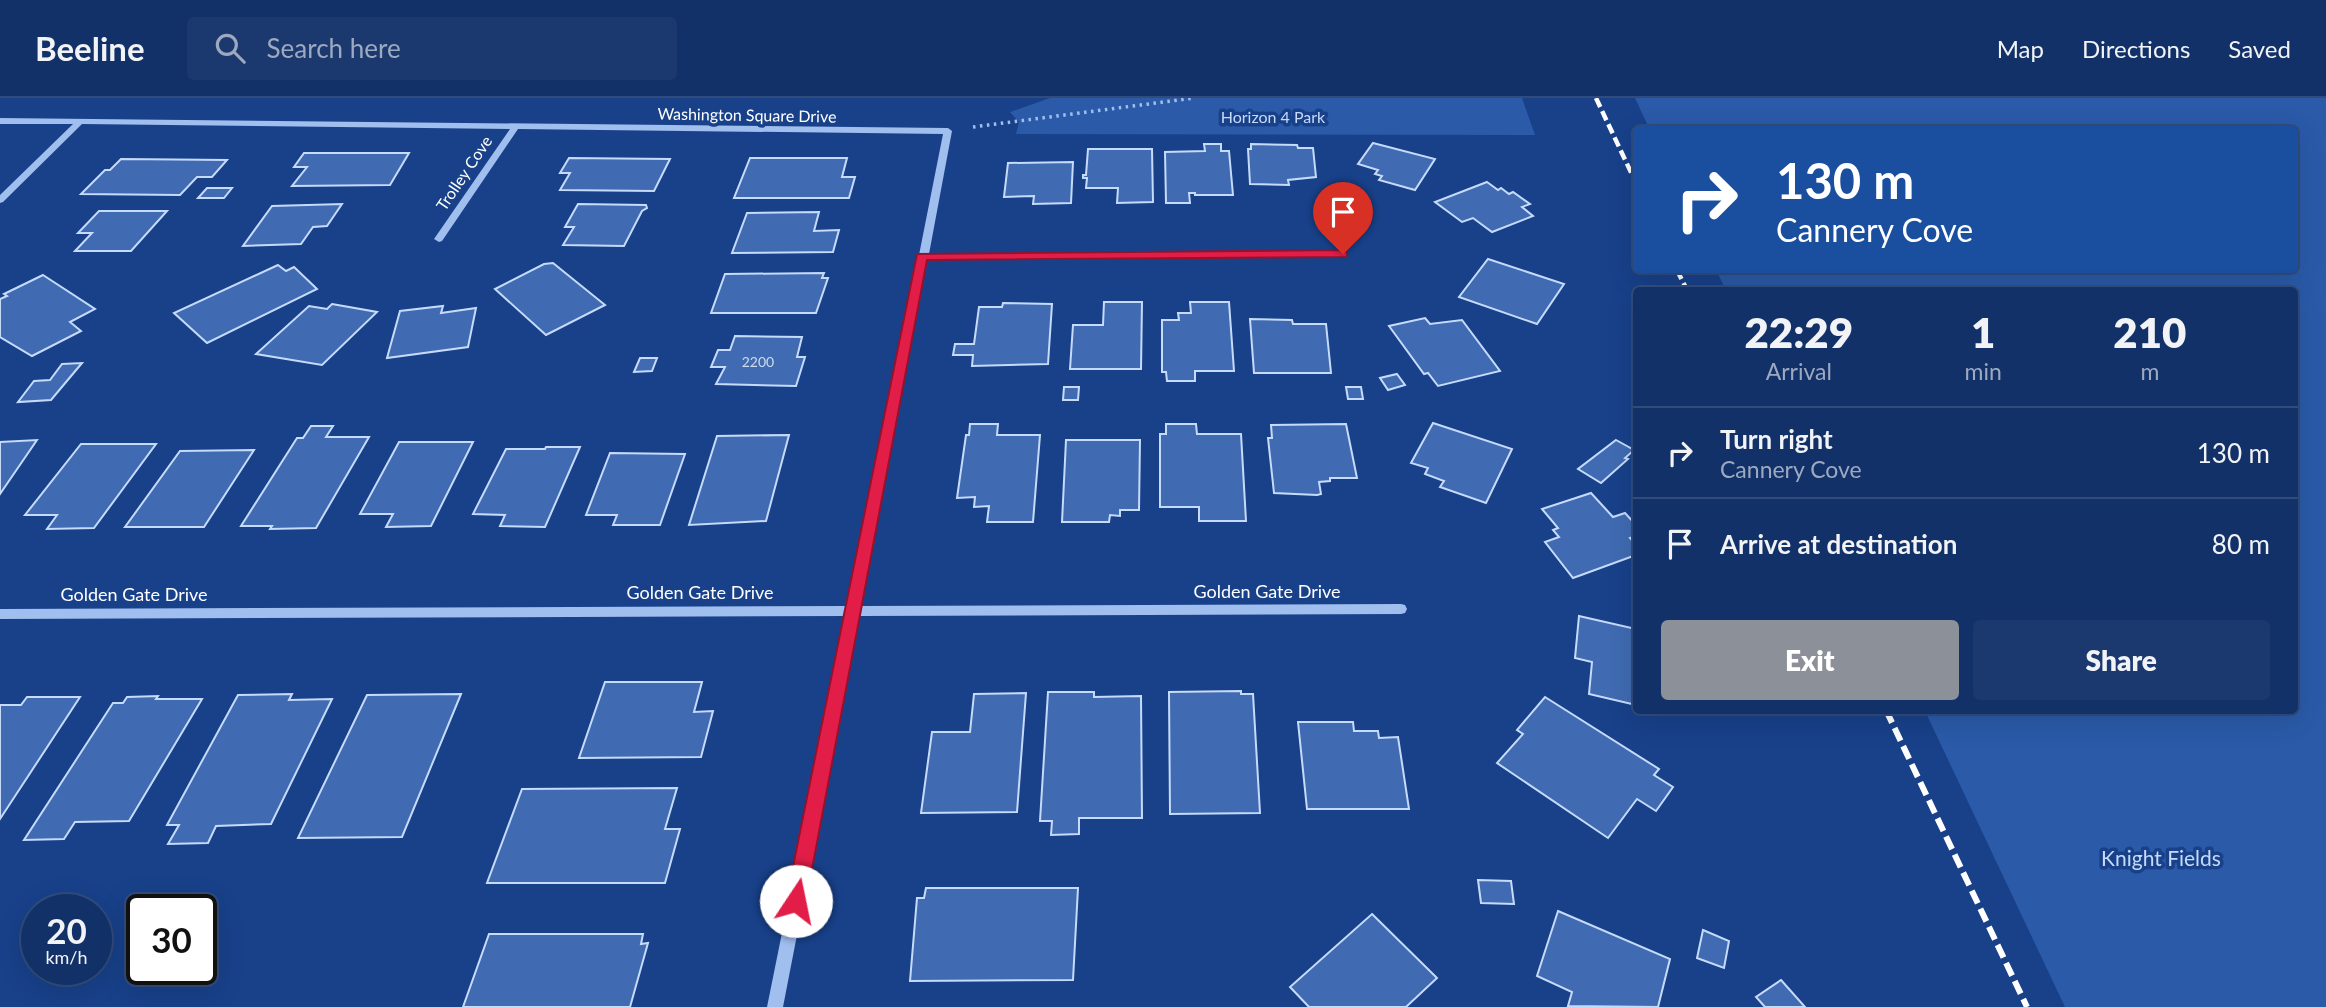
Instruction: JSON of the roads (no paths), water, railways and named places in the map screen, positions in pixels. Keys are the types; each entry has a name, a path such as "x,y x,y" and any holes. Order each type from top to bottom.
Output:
{"street":[{"name":"Washington Square Drive","path":"0,121 948,131 921,257"},
{"path":"0,200 81,121"},
{"name":"Trolley Cove","path":"439,239 516,126"},
{"path":"775,1007 921,257 1343,254"},
{"name":"Golden Gate Drive","path":"0,614 1401,609"}],"railway":[{"path":"1596,98 1633,177"},
{"path":"1678,273 1686,287"},
{"path":"1888,714 2027,1007"}],"park label":[{"name":"Horizon 4 Park","path":"1273,117"},
{"name":"Knight Fields","path":"2161,859"}]}
